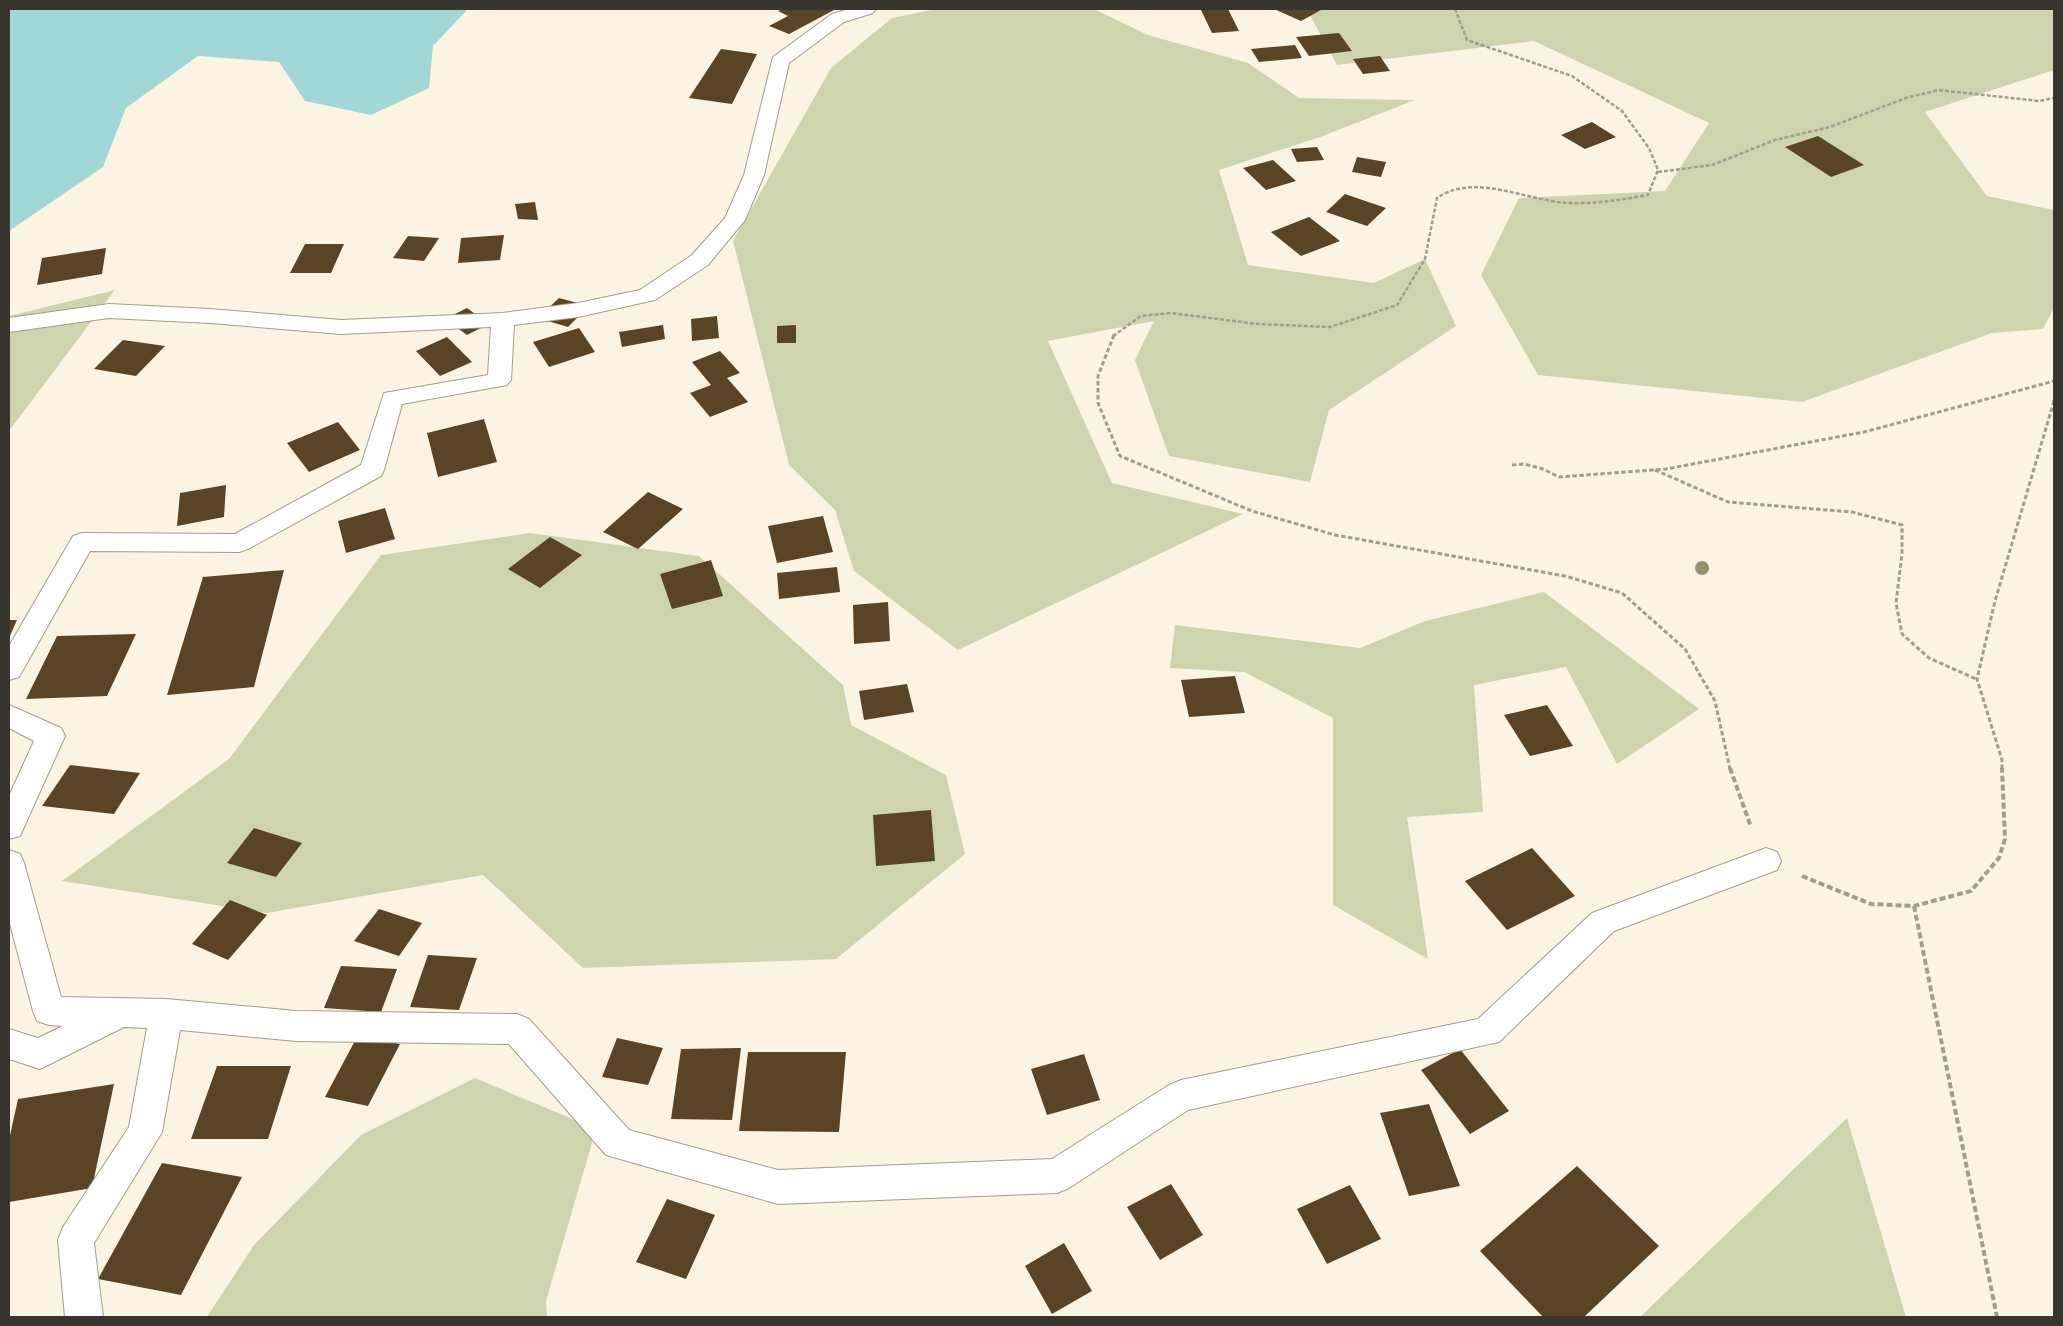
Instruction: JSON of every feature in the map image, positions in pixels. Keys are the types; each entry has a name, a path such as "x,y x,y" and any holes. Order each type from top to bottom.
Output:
{"street":[{"path":"9,325 108,311 210,316 341,327 503,320 578,310 646,295 700,260 735,220 754,175 780,61 838,18 867,9"},
{"path":"9,670 82,542 239,543 372,470 392,398 500,380 503,320"},
{"path":"9,716 51,736 9,827"},
{"path":"9,862 48,1011 166,1014 296,1026 517,1029 618,1142 778,1187 1057,1176 1181,1096 1487,1032 1603,922 1766,861"},
{"path":"9,1044 40,1054 122,1012"},
{"path":"84,1317 76,1240 145,1132 166,1014"}],"path":[{"path":"1455,9 1467,40 1572,76 1622,111 1649,148 1658,172 1648,195 1608,203 1555,202 1500,191 1460,188 1443,191 1437,198 1425,259 1397,305 1330,327 1258,324 1171,313 1141,316 1114,335 1098,376 1098,403 1120,456 1252,511 1335,535 1565,576 1622,593 1686,649 1715,702 1729,765 1744,809 1766,861 1871,904 1914,906 1971,891 1999,858 2005,839 2002,760 1977,679 1995,601 2054,401"},
{"path":"1658,172 1712,165 1775,140 1830,127 1906,98 1938,90 2039,100 2054,98"},
{"path":"1512,465 1524,464 1544,469 1559,477 1608,476 1654,470 1864,432 2054,381"},
{"path":"1654,470 1728,502 1852,512 1902,524 1902,554 1896,603 1902,634 1929,658 1977,679"},
{"path":"1914,906 1997,1317"}],"green space":[{"path":"936,9 1094,9 1148,35 1248,63 1299,98 1415,100 1320,137 1219,170 1248,265 1374,283 1425,259 1456,326 1329,410 1310,482 1169,456 1135,360 1154,321 1048,341 1112,483 1243,514 958,650 854,571 835,510 789,465 733,241 831,68 892,18"},
{"path":"1315,9 2054,9 2054,70 1925,112 1987,196 2054,210 2054,308 2043,329 1992,333 1802,402 1538,375 1481,275 1519,198 1665,191 1709,123 1534,41 1337,65 1310,15"},
{"path":"115,290 9,431 9,316"},
{"path":"530,533 699,556 843,685 851,725 946,775 965,854 836,959 583,968 483,875 267,913 62,881 229,759 381,555"},
{"path":"1544,592 1699,709 1617,764 1566,667 1474,685 1483,812 1407,817 1428,959 1333,905 1333,718 1244,672 1170,668 1175,625 1360,648 1425,621"},
{"path":"475,1078 596,1129 546,1301 547,1317 207,1317 254,1245 361,1135"},
{"path":"1847,1118 1906,1317 1640,1317"}],"water":[{"path":"9,9 468,9 433,46 429,88 371,115 305,101 279,62 198,56 126,108 103,167 9,231"}],"building":[{"path":"783,9 836,9 789,34 769,26 788,16 778,11"},
{"path":"1228,9 1239,31 1212,33 1201,10"},
{"path":"1274,9 1319,9 1321,10 1301,21"},
{"path":"1339,33 1352,51 1309,56 1296,37"},
{"path":"1295,45 1302,58 1259,62 1251,49"},
{"path":"721,49 757,54 732,104 689,98"},
{"path":"1380,56 1390,71 1363,74 1353,59"},
{"path":"1592,122 1616,137 1585,149 1561,135"},
{"path":"1818,136 1864,165 1831,177 1785,147"},
{"path":"1317,147 1324,160 1297,162 1291,149"},
{"path":"1357,157 1386,162 1381,177 1352,172"},
{"path":"1273,160 1296,181 1266,190 1243,168"},
{"path":"1345,194 1386,208 1367,226 1326,212"},
{"path":"535,202 538,220 518,219 515,204"},
{"path":"1309,217 1340,241 1301,256 1271,232"},
{"path":"504,235 500,260 458,263 461,238"},
{"path":"408,236 439,238 424,261 393,258"},
{"path":"305,244 344,244 331,273 290,273"},
{"path":"106,248 102,274 37,285 42,258"},
{"path":"559,298 589,306 568,327 538,318"},
{"path":"467,308 489,324 467,335 445,319"},
{"path":"717,316 719,338 692,341 691,319"},
{"path":"663,325 665,339 622,347 619,332"},
{"path":"796,325 796,343 777,343 777,326"},
{"path":"579,328 595,352 549,367 533,342"},
{"path":"447,337 472,362 440,376 416,351"},
{"path":"123,340 165,346 136,376 94,369"},
{"path":"720,351 740,373 727,378 748,402 710,417 690,393 711,385 692,362"},
{"path":"484,419 497,462 438,477 427,433"},
{"path":"338,422 360,450 309,472 287,443"},
{"path":"226,485 224,517 177,526 180,493"},
{"path":"648,492 683,509 638,549 603,532"},
{"path":"385,508 395,539 346,553 338,521"},
{"path":"823,516 833,552 777,563 768,526"},
{"path":"550,537 582,555 540,588 508,569"},
{"path":"711,560 723,596 672,609 660,574"},
{"path":"837,567 840,592 779,599 777,573"},
{"path":"284,570 254,687 167,695 203,577"},
{"path":"888,602 890,641 854,644 853,605"},
{"path":"9,620 17,620 9,638"},
{"path":"136,634 107,696 26,699 57,636"},
{"path":"1235,676 1245,713 1189,717 1181,680"},
{"path":"907,684 914,712 864,720 859,691"},
{"path":"1547,705 1573,746 1530,756 1504,715"},
{"path":"70,765 140,773 114,814 42,806"},
{"path":"931,810 935,861 876,866 873,815"},
{"path":"254,828 302,843 276,877 227,863"},
{"path":"1532,848 1575,896 1507,930 1465,881"},
{"path":"230,900 267,915 228,960 192,944"},
{"path":"379,909 422,923 399,956 354,941"},
{"path":"428,955 477,958 459,1010 410,1007"},
{"path":"341,966 397,969 381,1012 324,1008"},
{"path":"358,1035 400,1044 368,1106 325,1097"},
{"path":"617,1038 663,1048 648,1085 602,1077"},
{"path":"741,1048 732,1120 671,1119 681,1049"},
{"path":"1460,1049 1509,1111 1470,1134 1421,1070"},
{"path":"748,1052 846,1052 839,1132 739,1131"},
{"path":"1084,1054 1100,1100 1047,1115 1031,1069"},
{"path":"217,1066 291,1066 268,1139 191,1139"},
{"path":"114,1084 92,1188 9,1202 9,1140 18,1099"},
{"path":"1429,1104 1460,1186 1409,1196 1380,1113"},
{"path":"162,1163 242,1177 181,1295 98,1279"},
{"path":"1577,1166 1659,1246 1584,1317 1543,1317 1480,1251"},
{"path":"1171,1184 1203,1235 1160,1260 1127,1207"},
{"path":"1350,1185 1381,1239 1327,1264 1297,1209"},
{"path":"667,1199 715,1215 686,1279 636,1262"},
{"path":"1064,1243 1092,1291 1052,1314 1025,1266"}]}
